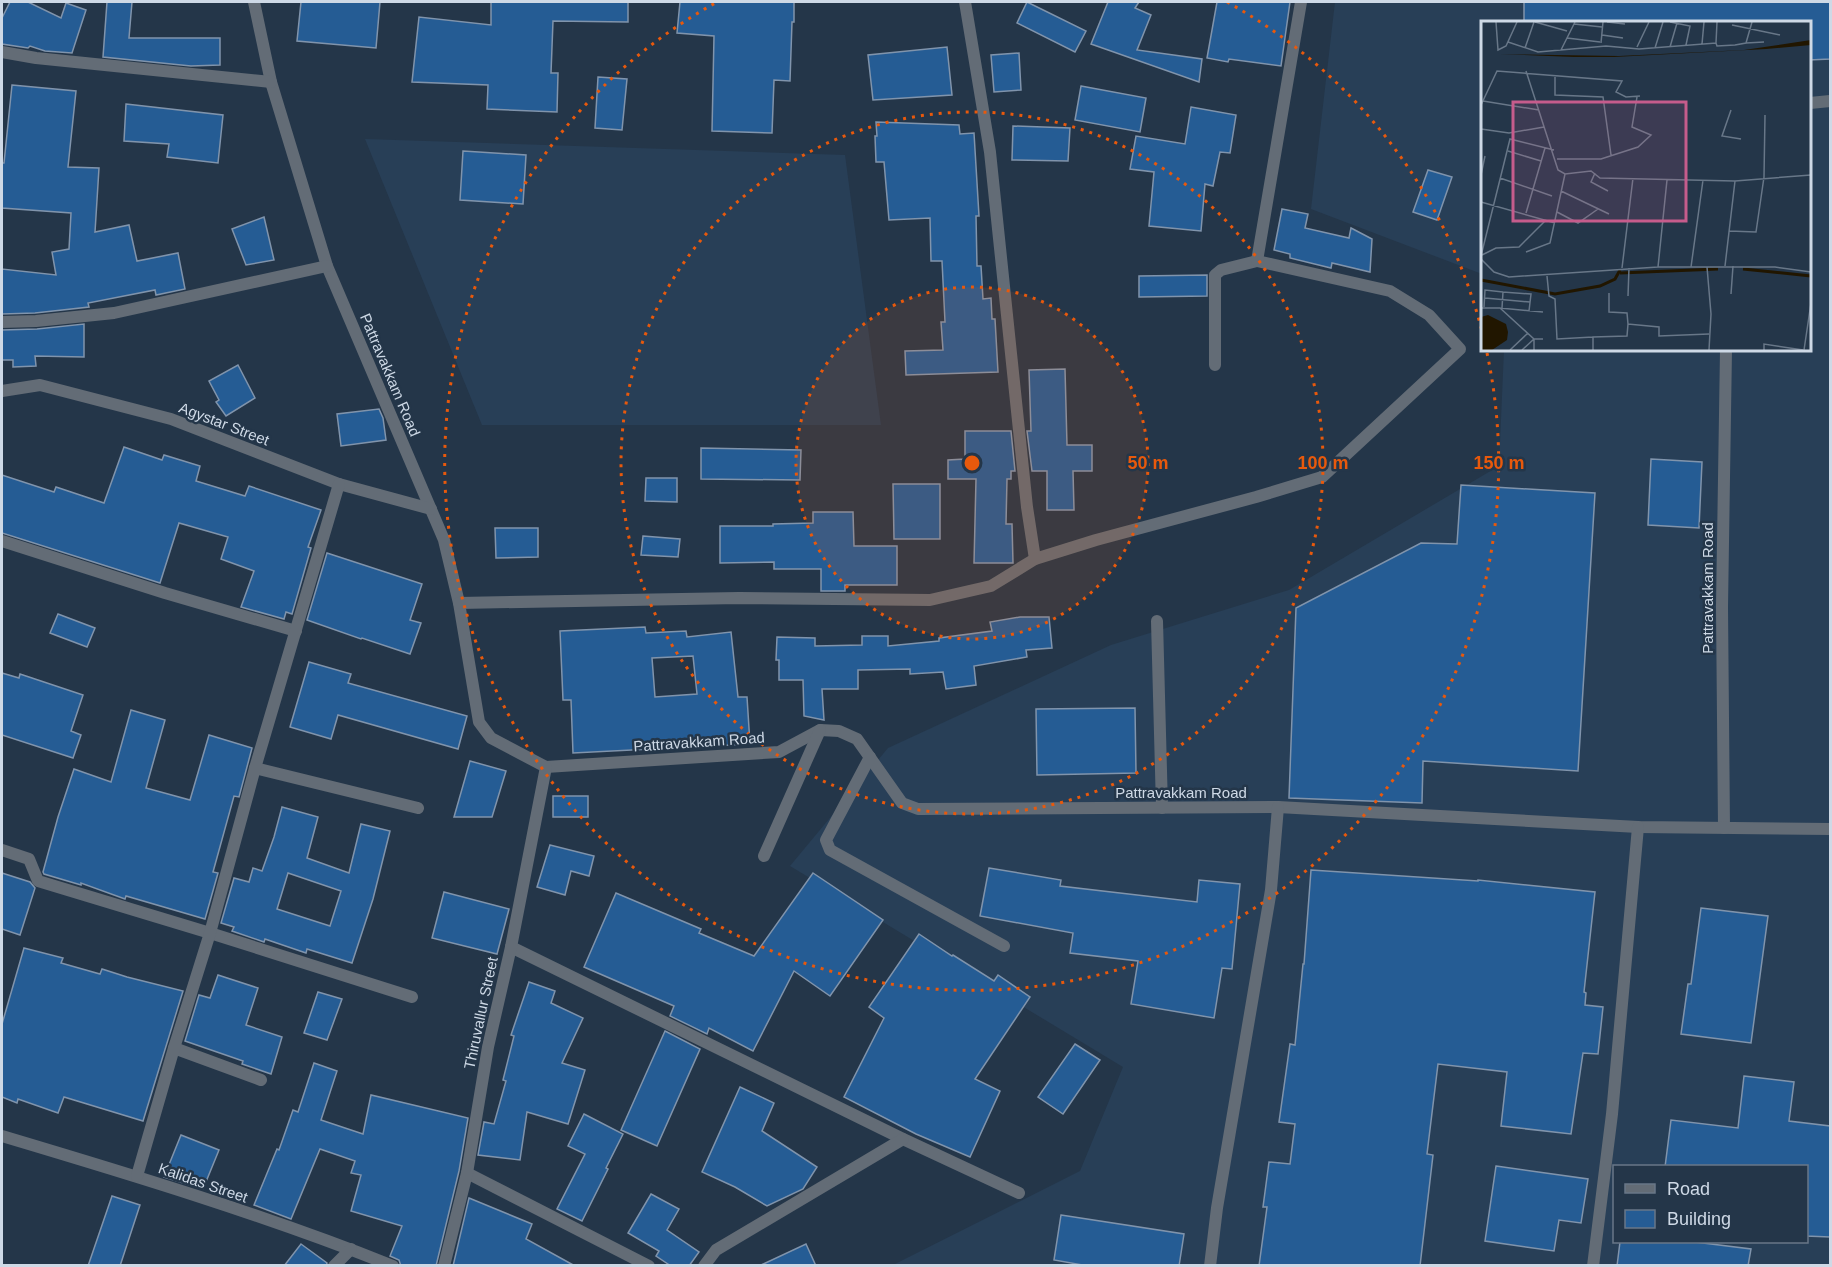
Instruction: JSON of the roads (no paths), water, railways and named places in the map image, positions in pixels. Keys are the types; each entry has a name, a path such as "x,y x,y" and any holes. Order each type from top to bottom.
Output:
{"street":[{"name":"Pattravakkam Road","path":"254,2 271,81 327,266 444,540 459,603 479,722 491,738 546,766 779,752 820,730 839,731 857,739 902,803 918,809 1278,807 1638,827 1830,829"},
{"path":"965,2 990,152 1026,507 1035,560"},
{"path":"1257,261 1301,2"},
{"path":"2,52 36,58 271,81"},
{"path":"1811,103 1830,101"},
{"path":"459,603 739,598 930,600 992,586 1035,560 1096,540 1322,477 1460,349 1429,315 1390,291 1257,261 1221,270 1215,275 1215,365"},
{"path":"2,322 114,314 327,266"},
{"name":"Pattravakkam Road","path":"1724,828 1722,607 1726,351"},
{"name":"Agystar Street","path":"2,391 40,385 171,419 339,484 431,509"},
{"path":"137,1176 210,933 255,768 339,484"},
{"path":"2,541 165,593 296,631"},
{"path":"1157,621 1162,808"},
{"path":"764,856 820,730"},
{"path":"870,757 826,840 830,850 1004,946"},
{"name":"Thiruvallur Street","path":"444,1266 467,1173 488,1047 511,947 546,766"},
{"path":"255,768 418,808"},
{"path":"1210,1266 1217,1208 1271,890 1278,807"},
{"path":"1593,1266 1611,1114 1638,827"},
{"path":"2,850 29,859 38,881 412,997"},
{"path":"511,947 903,1139 1019,1193"},
{"path":"174,1048 261,1080"},
{"name":"Kalidas Street","path":"2,1136 137,1176 351,1249 393,1266"},
{"path":"704,1266 716,1250 903,1139"},
{"path":"467,1173 649,1266"},
{"path":"334,1266 351,1249"}]}
